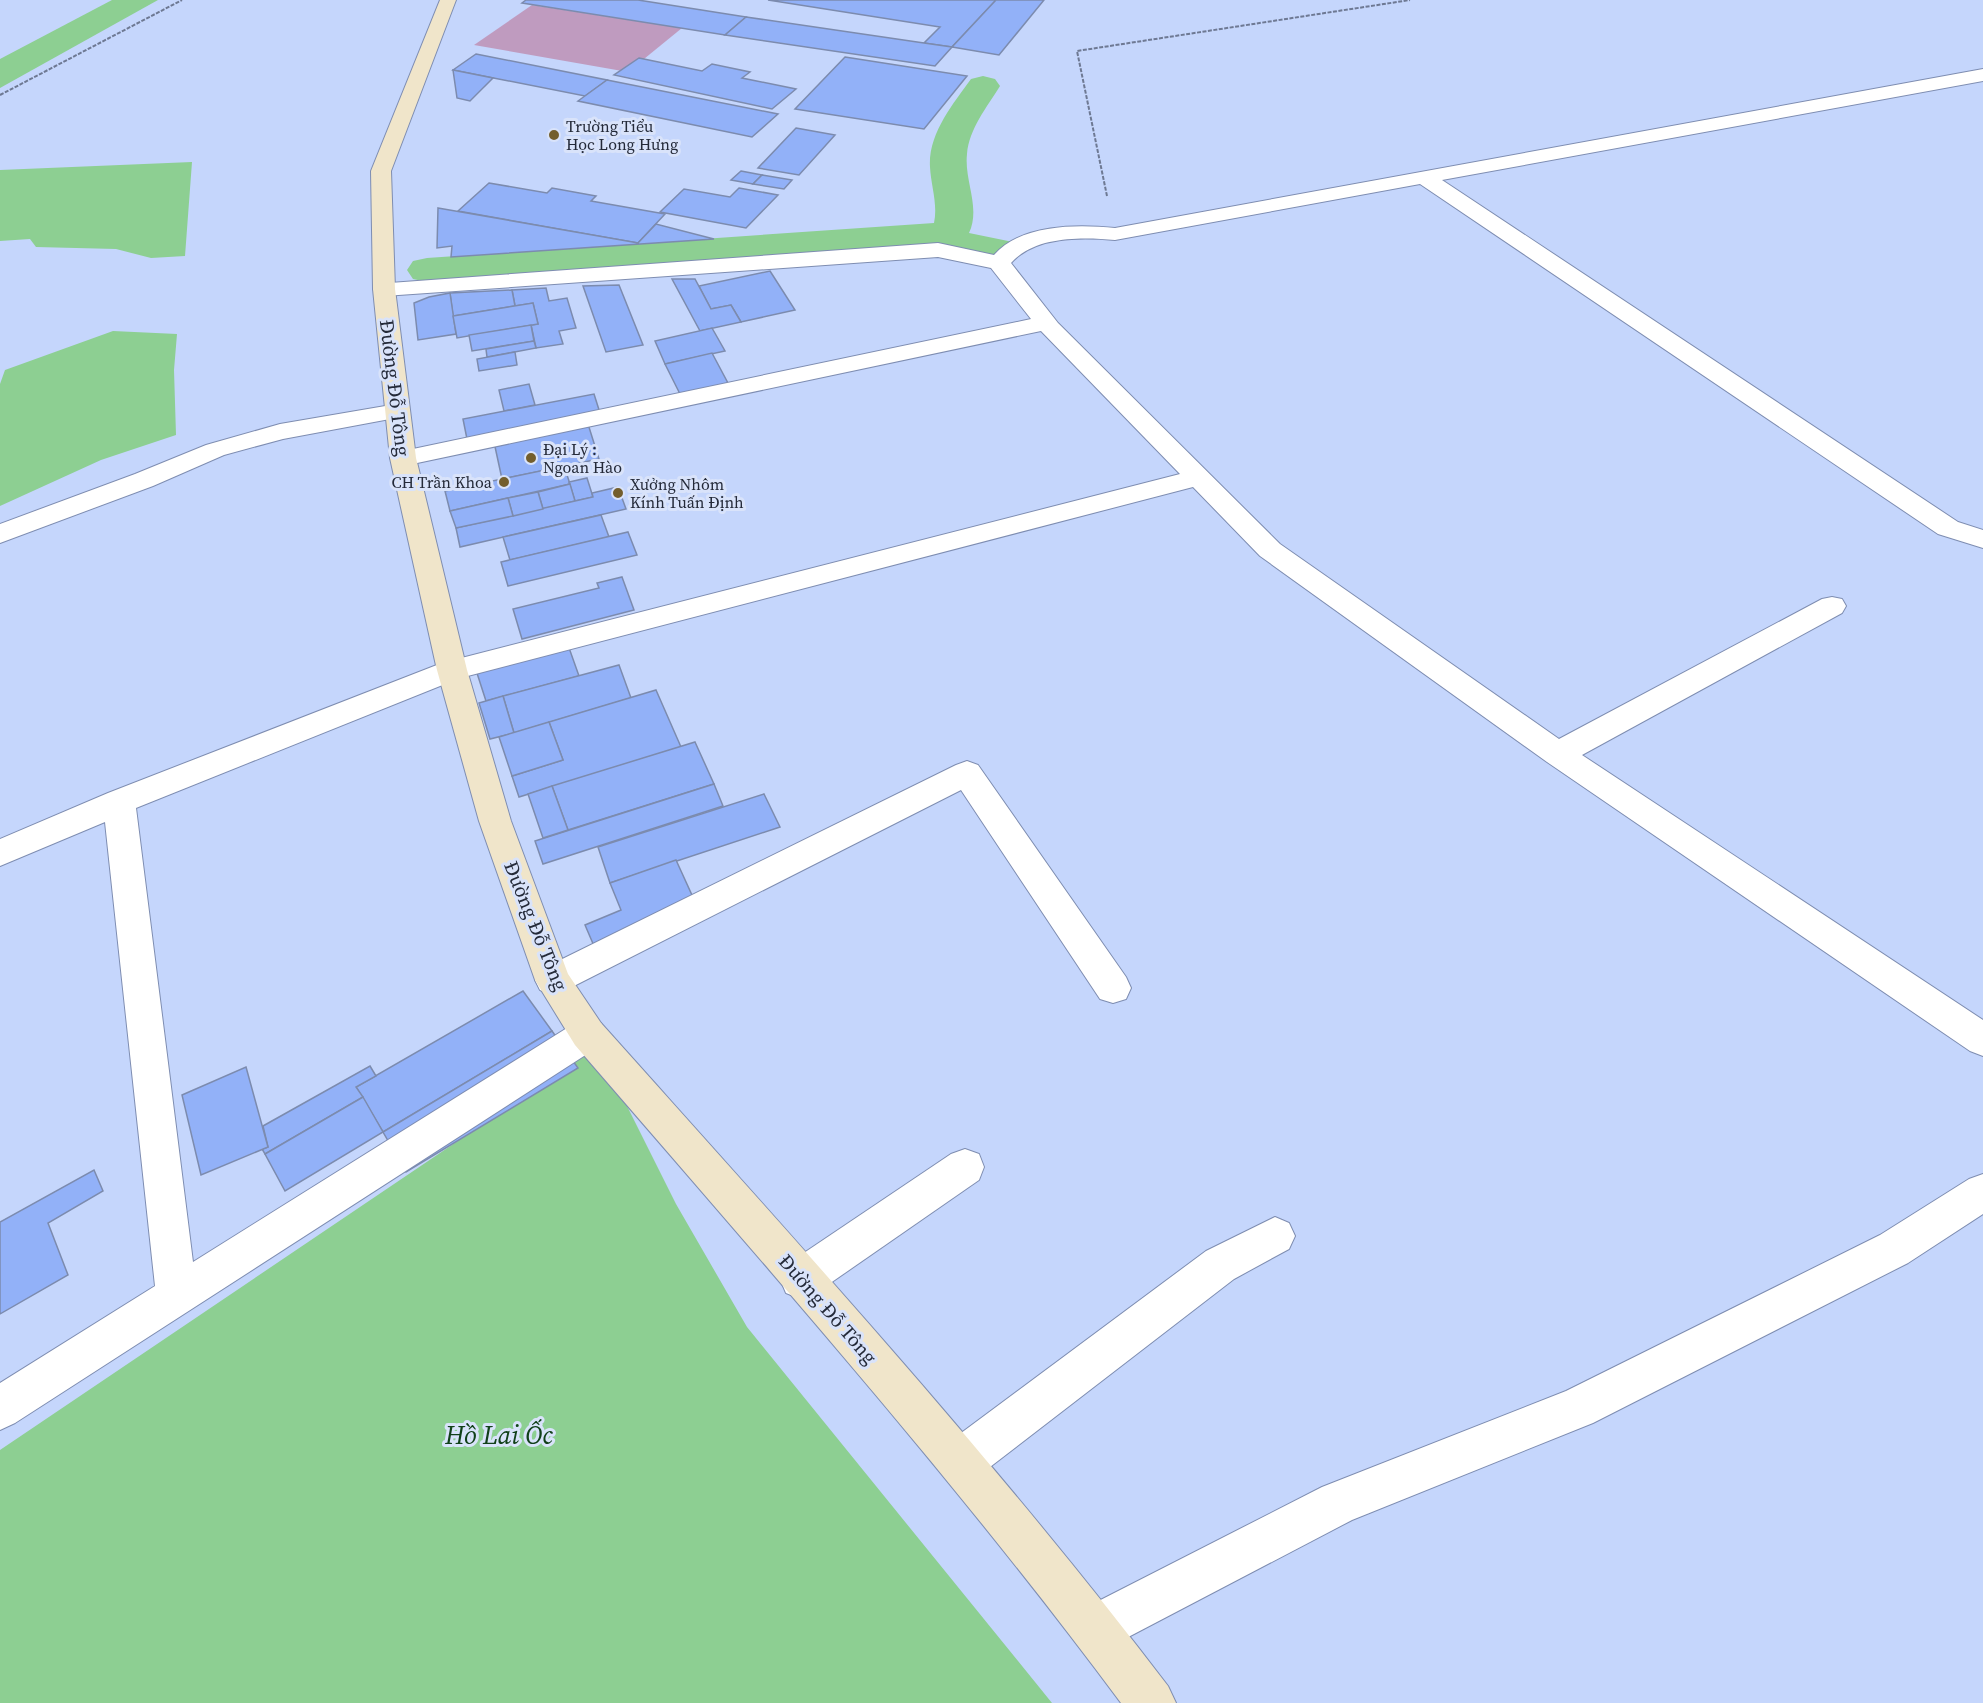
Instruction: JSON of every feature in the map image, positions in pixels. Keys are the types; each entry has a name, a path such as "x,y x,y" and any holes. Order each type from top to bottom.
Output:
{"main road":[{"name":"Đường Đỗ Tông","path":"448,0 381,171 384,289 397,411 403,458 452,670 495,821 553,980 588,1034 961,1461 1096,1628 1151,1703"}],"street":[{"path":"999,263 1014,248 1037,239 1098,232 1115,234 1983,75"},
{"path":"1422,176 1948,528 1983,539"},
{"path":"384,289 938,250 999,263 1047,324 1270,550 1558,754 1983,1040"},
{"path":"403,458 1047,324"},
{"path":"0,534 144,480 215,450 280,432 397,411"},
{"path":"0,853 120,802 452,670 1197,478"},
{"path":"1558,754 1832,606"},
{"path":"553,980 967,773 1113,988"},
{"path":"120,802 176,1294"},
{"path":"0,1408 588,1034"},
{"path":"801,1279 965,1167"},
{"path":"1096,1628 1338,1503 1578,1408 1894,1249 1983,1192"},
{"path":"961,1461 1220,1265 1275,1236"}],"path":[{"path":"0,95 182,0"},
{"path":"1115,234 1077,51 1410,0"}],"shaded area":[{"path":"532,5 682,28 628,72 474,45"}],"water":[{"path":"112,0 158,0 0,88 0,59"},
{"path":"192,162 185,256 151,258 116,249 36,247 30,239 0,241 0,170"},
{"path":"113,331 177,334 174,370 176,435 101,460 0,506 0,384 5,370"},
{"name":"Hồ Lai Ốc","path":"594,1049 603,1058 676,1204 747,1327 1052,1703 0,1703 0,1450"}],"building":[{"path":"526,0 638,0 746,17 725,35 522,3"},
{"path":"768,0 996,0 952,47 924,43 940,27"},
{"path":"996,0 1044,0 999,55 952,47"},
{"path":"746,17 952,47 935,66 725,35"},
{"path":"476,54 607,80 585,96 453,70"},
{"path":"845,57 967,76 924,129 795,109"},
{"path":"639,58 702,71 712,64 750,72 742,78 796,89 772,109 614,75"},
{"path":"453,70 493,78 470,101 457,98"},
{"path":"607,80 778,114 752,137 578,101"},
{"path":"796,128 835,135 799,175 758,168"},
{"path":"741,171 762,175 753,184 731,180"},
{"path":"762,175 792,180 784,189 753,184"},
{"path":"489,183 547,193 552,188 596,196 591,201 665,214 638,243 458,211"},
{"path":"739,188 778,195 746,228 660,212 684,189 730,197"},
{"path":"438,208 638,243 656,224 714,239 451,257 452,246 437,248"},
{"path":"770,271 795,310 741,322 731,305 711,309 699,286"},
{"path":"672,279 695,279 711,309 731,305 741,322 700,331"},
{"path":"619,285 643,345 606,352 583,286"},
{"path":"546,288 549,301 567,298 576,328 559,331 563,344 536,348 531,325 538,324 533,303 515,306 512,290"},
{"path":"512,290 515,306 453,316 450,293"},
{"path":"450,293 456,334 418,340 414,303"},
{"path":"533,303 538,324 457,338 453,316"},
{"path":"531,325 534,341 472,351 469,335"},
{"path":"712,328 725,351 665,364 655,341"},
{"path":"534,341 536,348 487,357 486,349"},
{"path":"515,352 517,365 479,371 477,359"},
{"path":"712,353 729,385 681,396 665,364"},
{"path":"529,384 535,405 504,411 499,390"},
{"path":"594,394 600,413 467,439 463,419"},
{"path":"588,424 599,459 502,479 494,442"},
{"path":"564,466 570,484 450,511 445,491"},
{"path":"587,478 593,497 575,501 569,482"},
{"path":"570,484 575,501 543,509 538,492"},
{"path":"618,487 626,509 460,547 456,528 593,497 592,493"},
{"path":"538,492 543,509 513,516 508,498"},
{"path":"508,498 513,516 456,528 450,511"},
{"path":"601,515 609,537 510,560 503,537"},
{"path":"628,532 637,555 508,586 501,562"},
{"path":"622,577 634,610 522,639 513,609 599,588 597,583"},
{"path":"568,645 579,676 486,701 476,670"},
{"path":"619,665 631,698 514,733 503,696"},
{"path":"656,690 681,747 519,797 512,776 563,760 549,722"},
{"path":"503,696 514,733 490,739 479,703"},
{"path":"549,722 563,760 512,776 499,737"},
{"path":"695,742 714,784 568,830 552,786"},
{"path":"714,784 723,806 543,864 535,841"},
{"path":"552,786 568,830 543,838 528,794"},
{"path":"764,794 780,827 610,883 598,847"},
{"path":"676,860 696,904 597,953 585,925 621,910 610,883"},
{"path":"523,991 552,1031 383,1132 356,1087"},
{"path":"552,1031 578,1068 406,1172 383,1132"},
{"path":"370,1066 376,1076 356,1087 363,1097 265,1154 262,1149 268,1147 263,1126"},
{"path":"246,1067 268,1147 201,1175 182,1095"},
{"path":"363,1097 383,1132 285,1191 265,1154"},
{"path":"94,1170 103,1191 48,1223 68,1275 0,1314 0,1222"}],"waterway":[{"path":"427,270 949,234 955,217 948,167 949,148 956,129 983,86"},
{"path":"907,240 955,243 999,250"}],"place":[{"name":"Trường Tiểu Học Long Hưng","path":"554,135"},
{"name":"Đại Lý : Ngoan Hào","path":"531,458"},
{"name":"CH Trần Khoa","path":"504,482"},
{"name":"Xưởng Nhôm Kính Tuấn Định","path":"618,493"}]}
